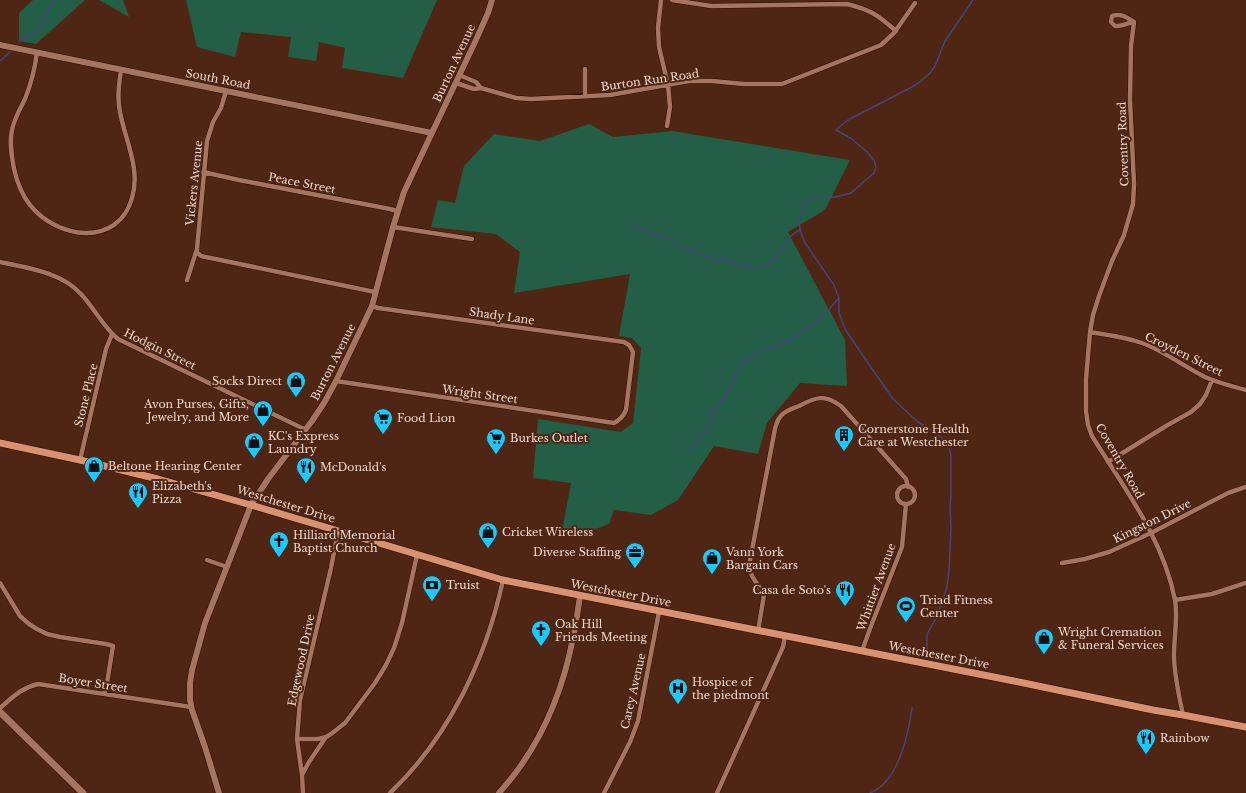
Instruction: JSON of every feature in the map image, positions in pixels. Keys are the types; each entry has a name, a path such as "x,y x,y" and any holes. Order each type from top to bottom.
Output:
{"main road":[{"name":"Westchester Drive","path":"0,443 158,479 503,580 1153,710 1183,714 1246,727"},
{"path":"0,712 84,793"}],"street":[{"name":"Burton Avenue","path":"219,793 190,700 192,670 205,623 251,505 268,479 324,403 372,306 404,192 456,83 488,13 492,0"},
{"path":"661,0 658,28 659,47 668,85 670,107 667,126"},
{"path":"672,0 710,6 847,4 864,8 879,16 896,30"},
{"name":"Burton Run Road","path":"456,83 474,89 482,88 516,98 531,99 610,95 689,81 712,81 744,84 782,84 881,45 896,30 915,3"},
{"path":"1123,14 1134,22 1121,27 1115,26 1111,22 1111,19 1112,16 1123,14"},
{"name":"Coventry Road","path":"1134,22 1131,46 1130,100 1134,184 1133,204 1124,235 1112,261 1093,315 1086,380 1086,411 1088,425 1092,436 1151,533 1168,572 1176,608 1175,667 1176,682 1183,714"},
{"name":"South Road","path":"0,45 432,133"},
{"path":"37,52 29,89 12,131 11,150 14,170 21,189 30,206 47,220 67,231 77,233 106,230 122,219 132,200 135,188 132,156 123,126 118,100 120,70"},
{"path":"585,70 585,96"},
{"name":"Burton Run Road","path":"459,75 476,82 482,88"},
{"name":"Vickers Avenue","path":"187,280 197,249 207,140 213,122 221,108 226,91"},
{"name":"Peace Street","path":"203,172 390,209 398,212"},
{"path":"393,227 472,239"},
{"path":"197,249 197,252 201,256 375,292"},
{"name":"Hodgin Street","path":"0,262 56,276 68,283 81,294 112,334 128,345 304,429"},
{"name":"Shady Lane","path":"372,306 624,342 629,345 633,352 626,410 620,420"},
{"name":"Croyden Street","path":"1090,332 1125,338 1143,343 1212,380 1246,390"},
{"name":"Stone Place","path":"80,460 106,349 112,334"},
{"path":"1108,462 1191,412 1200,404 1206,395 1212,380"},
{"name":"Wright Street","path":"336,381 605,422 614,423 620,420"},
{"path":"758,631 764,595 752,576 749,566 774,434 781,415 788,410 815,398 826,398 833,400 841,406 906,479 908,487 915,492 915,498 911,503 903,504 898,500 898,494 900,489 908,487"},
{"name":"Kingston Drive","path":"1062,563 1085,559 1109,552 1151,533 1228,493 1246,487"},
{"name":"Whittier Avenue","path":"862,651 902,547 906,504"},
{"name":"Edgewood Drive","path":"303,793 297,739 298,722 304,680 331,568 338,531"},
{"path":"297,739 310,740 326,737 336,731 345,723 375,683 394,648 402,623 417,555"},
{"path":"207,560 227,567"},
{"path":"390,793 411,771 441,732 467,686 483,649 503,580"},
{"path":"1175,600 1212,594 1246,582"},
{"path":"0,583 20,616 37,629 47,634 114,646 104,694"},
{"path":"499,793 516,772 536,742 555,703 573,638 580,596"},
{"name":"Carey Avenue","path":"604,793 630,742 638,722 659,612"},
{"path":"717,793 783,647 785,636"},
{"name":"Boyer Street","path":"0,708 19,691 29,686 38,684 191,707"},
{"path":"302,774 326,737"}],"green space":[{"path":"33,0 85,0 36,44 19,41 19,13"},
{"path":"99,0 123,0 129,17"},
{"path":"186,0 437,0 403,78 342,68 345,48 319,42 316,61 288,57 291,37 241,32 235,57 197,47"},
{"path":"589,124 613,137 672,131 850,160 825,210 788,232 845,340 847,386 800,383 767,423 758,454 714,446 678,500 651,515 614,510 609,524 588,532 562,531 571,483 533,478 538,419 621,432 633,423 641,348 632,338 619,336 630,274 514,293 520,252 496,234 431,227 438,200 455,203 464,166 494,134 540,141"}],"waterway":[{"path":"19,41 37,31 41,27 53,0"},
{"path":"927,650 927,634 941,606 947,587 949,571 951,527 951,456 949,447 942,438 918,422 893,399 859,350 845,329 839,313 839,298 834,285 805,243 799,223 800,209 805,203 819,197 836,197 851,193 874,173 876,167 874,160 867,152 852,139 836,130 848,120 920,82 930,73 935,66 945,41 973,0"},
{"path":"0,61 10,52"},
{"path":"632,225 654,235 673,240 685,248 706,257 751,266 764,265 774,260 790,237 800,230"},
{"path":"689,453 704,432 710,421 711,414 728,393 730,383 740,366 762,350 792,339 825,314 839,298"},
{"path":"870,793 880,787 888,779 895,768 908,731 912,708"}],"place":[{"name":"Socks Direct","path":"296,398"},
{"name":"Avon Purses, Gifts, Jewelry, and More","path":"263,427"},
{"name":"Food Lion","path":"383,435"},
{"name":"Cornerstone Health Care at Westchester","path":"844,452"},
{"name":"Burkes Outlet","path":"496,455"},
{"name":"KC's Express Laundry","path":"254,459"},
{"name":"Beltone Hearing Center","path":"94,483"},
{"name":"McDonald's","path":"306,484"},
{"name":"Elizabeth's Pizza","path":"138,509"},
{"name":"Cricket Wireless","path":"488,549"},
{"name":"Hilliard Memorial Baptist Church","path":"279,558"},
{"name":"Diverse Staffing","path":"635,569"},
{"name":"Vann York Bargain Cars","path":"712,575"},
{"name":"Truist","path":"432,602"},
{"name":"Casa de Soto's","path":"845,607"},
{"name":"Triad Fitness Center","path":"906,623"},
{"name":"Oak Hill Friends Meeting","path":"541,647"},
{"name":"Wright Cremation & Funeral Services","path":"1044,655"},
{"name":"Hospice of the piedmont","path":"678,705"},
{"name":"Rainbow","path":"1146,755"}]}
